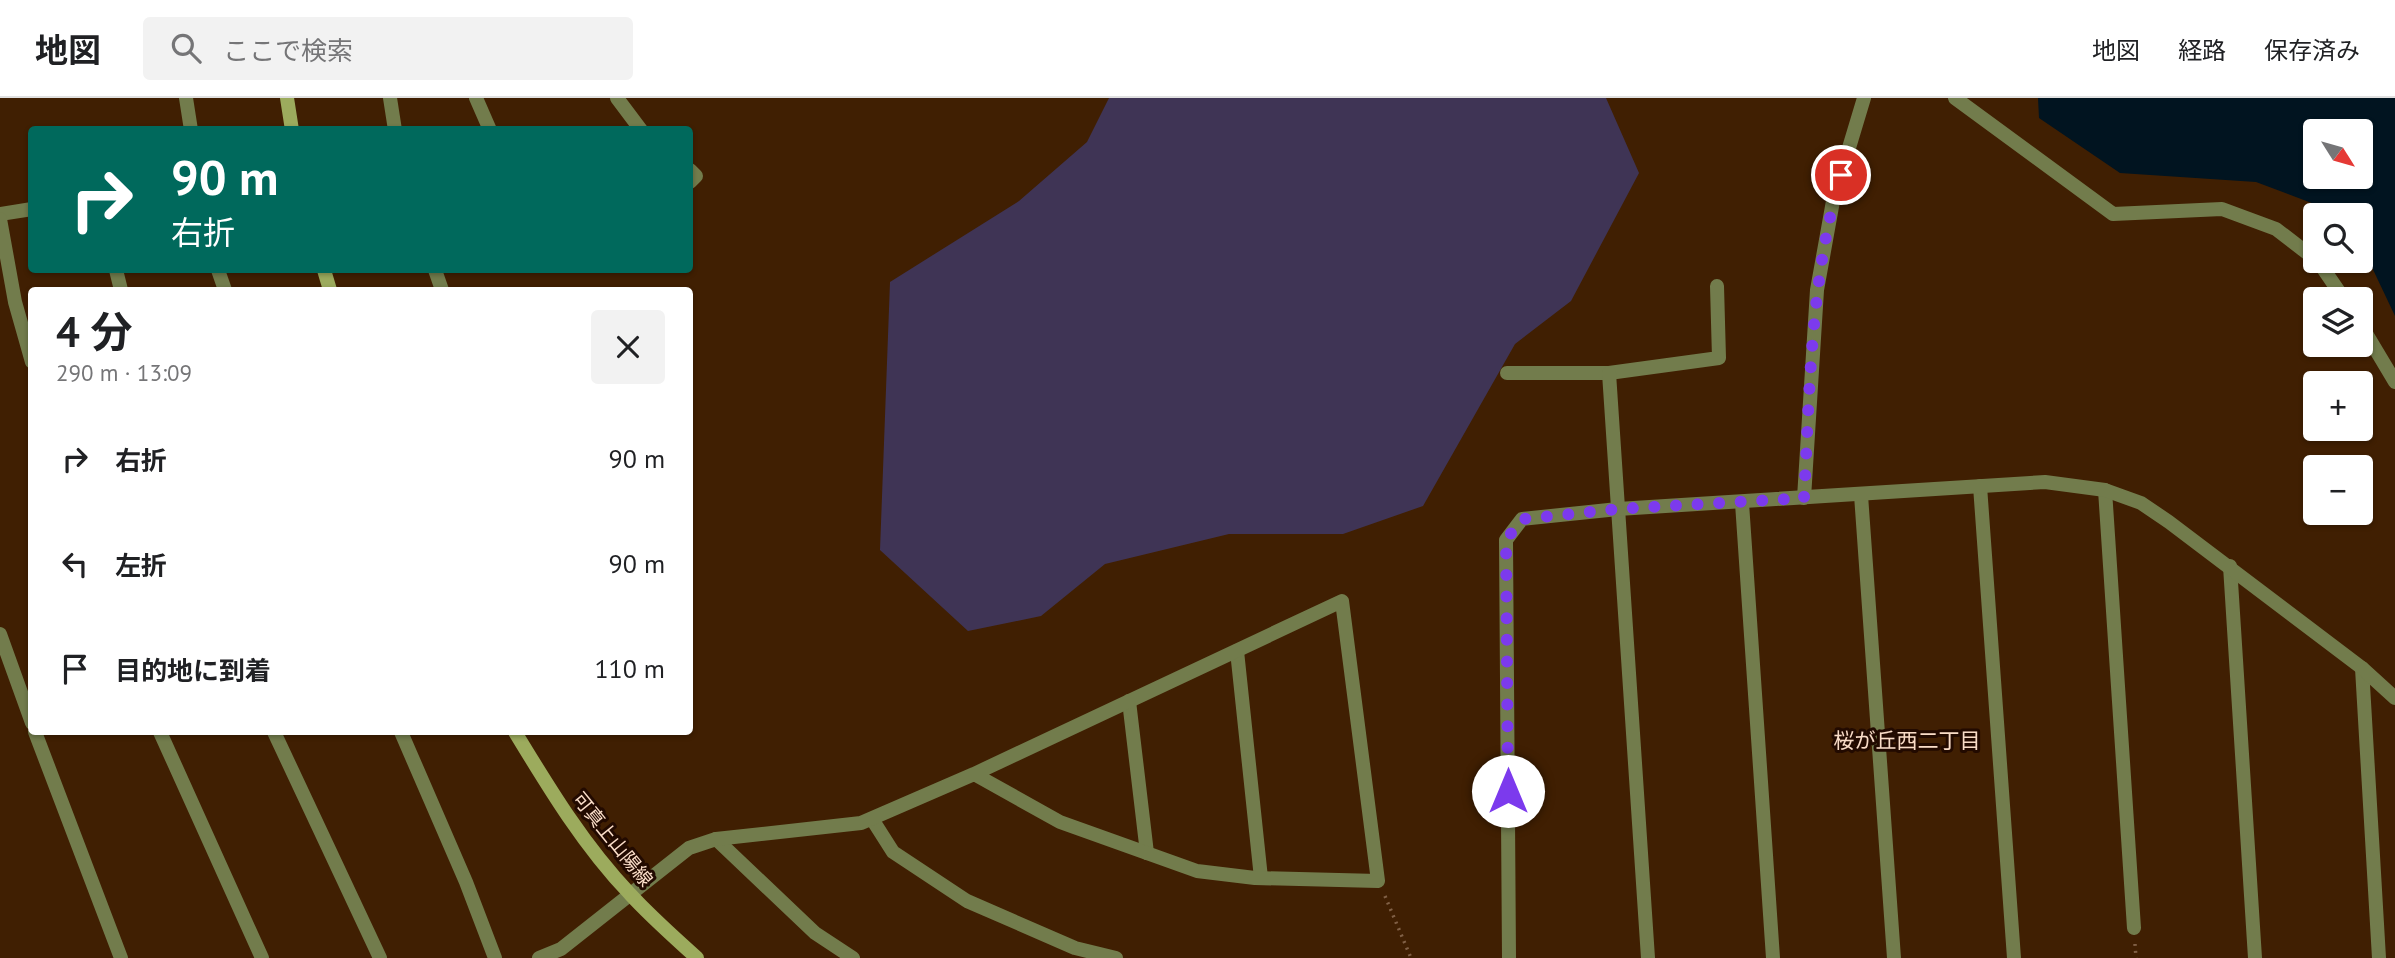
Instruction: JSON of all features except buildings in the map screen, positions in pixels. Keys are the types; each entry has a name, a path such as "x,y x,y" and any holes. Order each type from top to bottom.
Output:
{"main road":[{"path":"287,98 291,126"},
{"name":"可真上山陽線","path":"517,735 550,790 629,893 697,958"}],"street":[{"path":"186,98 190,126"},
{"path":"390,98 394,126"},
{"path":"476,98 488,126"},
{"path":"617,98 638,126"},
{"path":"1804,498 1817,290 1833,201 1864,98"},
{"path":"1955,98 2113,214 2222,209 2276,229 2303,249"},
{"path":"28,210 0,217 15,302 28,348"},
{"path":"1507,373 1609,373 1718,358 1717,286"},
{"path":"2373,345 2395,382"},
{"path":"1609,373 1648,958"},
{"path":"1509,958 1506,540 1522,519 1618,509 2045,482 2105,489 2141,503 2230,566 2362,668 2395,698"},
{"path":"1980,486 2014,958"},
{"path":"2105,489 2134,928"},
{"path":"1861,495 1895,958"},
{"path":"1742,503 1773,958"},
{"path":"2230,566 2255,958"},
{"path":"539,958 561,949 689,848 716,839 861,823 974,774 1342,601 1378,881 1261,878 1197,870 1060,822 974,774"},
{"path":"0,634 28,712"},
{"path":"1237,651 1261,878"},
{"path":"2362,668 2379,958"},
{"path":"1129,701 1147,853"},
{"path":"36,735 121,958"},
{"path":"161,735 262,958"},
{"path":"275,735 380,958"},
{"path":"402,735 466,882 495,958"},
{"path":"872,818 893,852 967,901 1075,948 1116,958"},
{"path":"716,839 815,933 853,958"}],"path":[{"path":"1378,881 1411,958"}],"shaded area":[{"path":"1109,98 1606,98 1639,173 1571,301 1515,344 1423,506 1343,534 1229,534 1105,564 1041,616 968,631 880,550 890,282 1019,201 1087,142"}],"water":[{"path":"2038,98 2395,98 2395,316 2373,270 2373,203 2311,203 2256,182 2120,173 2039,118"}],"district":[{"name":"桜が丘西二丁目","path":"1907,740"}],"route":[{"path":"1508,791 1506,540 1522,519 1618,509 1804,498 1817,290 1833,201 1841,175"}]}
